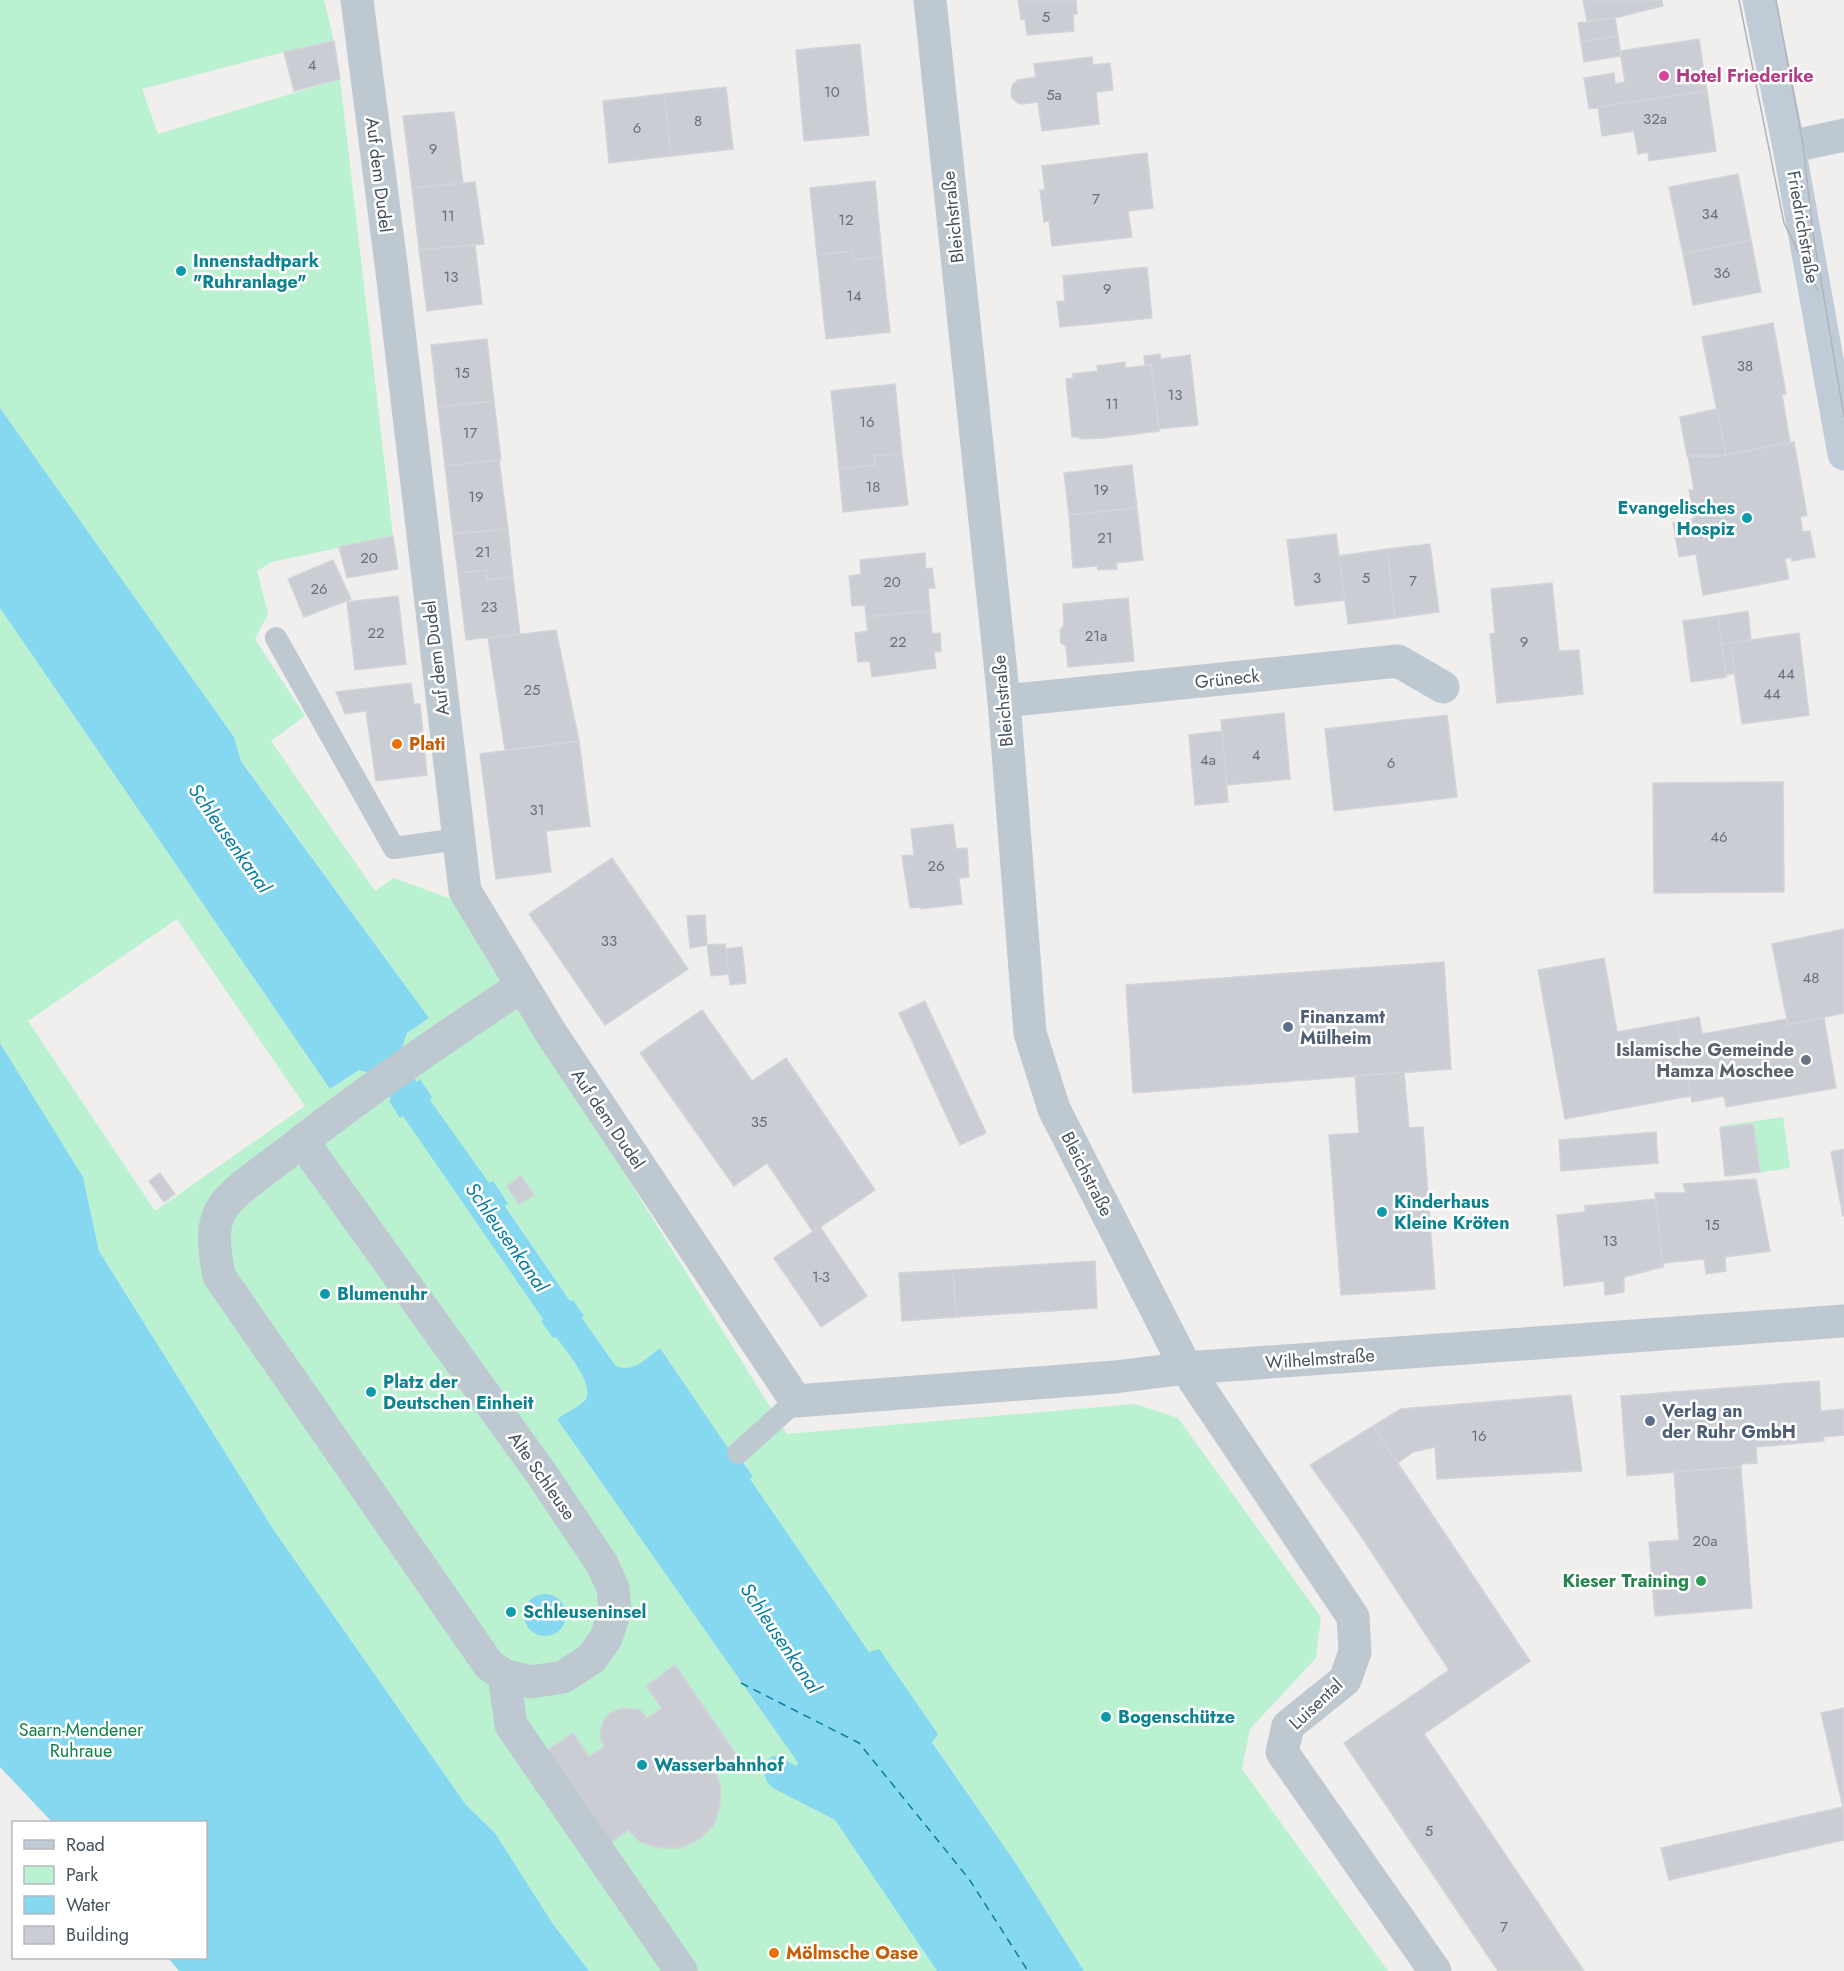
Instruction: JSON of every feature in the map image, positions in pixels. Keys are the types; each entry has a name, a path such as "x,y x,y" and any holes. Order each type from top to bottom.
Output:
{"main road":[{"name":"Friedrichstraße","path":"1759,0 1789,147 1844,454"}],"street":[{"name":"Auf dem Dudel","path":"357,0 393,280 465,891 551,1033 796,1401"},
{"name":"Bleichstraße","path":"930,0 1004,701 1030,1033 1054,1109 1186,1368"},
{"path":"1789,147 1844,135"},
{"name":"Grüneck","path":"1004,701 1398,662 1443,687"},
{"name":"Alte Schleuse","path":"302,1141 543,1476 602,1564 613,1588 615,1611 606,1638 592,1658 563,1677 531,1682 504,1675 489,1665 219,1276 213,1248 220,1212 302,1141 374,1085 522,986"},
{"name":"Wilhelmstraße","path":"796,1401 1115,1377 1186,1368 1844,1321"},
{"name":"Luisental","path":"1186,1368 1353,1617 1355,1652 1345,1680 1288,1726 1282,1752 1435,1971"},
{"path":"504,1675 511,1725 681,1971"}],"lane":[{"path":"276,638 394,848 458,839"},
{"path":"738,1453 796,1401"}],"green space":[{"path":"0,0 324,0 334,41 142,89 158,134 340,79 393,536 272,562 257,571 268,614 255,639 305,716 271,741 375,891 394,878 454,900 787,1434 1135,1404 1178,1418 1321,1617 1316,1658 1250,1729 1242,1769 1388,1971 1084,1971 1017,1865 932,1741 938,1734 879,1650 869,1652 750,1479 753,1476 744,1462 739,1464 660,1348 633,1367 621,1368 615,1365 582,1318 584,1316 573,1300 570,1301 505,1205 508,1202 493,1181 489,1184 429,1099 432,1097 420,1080 417,1082 399,1056 407,1033 429,1018 241,760 234,737 0,408"},
{"path":"0,608 330,1089 359,1070 374,1073 392,1099 389,1100 400,1118 403,1115 544,1320 542,1320 554,1338 556,1337 572,1359 583,1377 587,1393 579,1405 557,1419 798,1763 797,1767 785,1759 764,1765 764,1774 835,1820 937,1971 589,1971 553,1924 495,1833 466,1805 273,1529 99,1251 83,1177 0,1043","holes":["177,919 305,1106 155,1211 28,1021"]},
{"path":"1783,1117 1790,1168 1727,1177 1720,1126"}],"water":[{"name":"Schleusenkanal","path":"0,408 234,737 241,761 429,1018 407,1033 399,1056 417,1082 420,1079 432,1097 430,1100 489,1183 493,1181 508,1203 505,1206 570,1301 573,1300 584,1316 582,1318 615,1365 621,1368 633,1367 660,1348 739,1464 743,1462 753,1476 750,1479 869,1652 879,1649 938,1734 932,1742 1017,1865 1084,1971 937,1971 835,1820 773,1788 768,1783 764,1765 772,1756 778,1756 796,1766 798,1763 557,1419 585,1400 586,1386 578,1368 556,1337 553,1338 541,1321 543,1319 403,1116 400,1118 389,1101 391,1098 374,1074 359,1070 330,1089 0,608"},
{"path":"0,1043 83,1177 99,1251 273,1529 466,1805 495,1833 553,1924 589,1971 179,1971 169,1959 207,1959 207,1821 51,1821 0,1767"},
{"path":"545,1594 560,1600 566,1615 560,1630 545,1636 530,1630 524,1615 530,1600"}],"building":[{"path":"1018,0 1076,0 1077,14 1073,14 1074,31 1027,35 1025,19 1021,20"},
{"path":"1583,0 1662,0 1663,6 1615,18 1587,21"},
{"path":"1615,18 1618,36 1581,42 1578,23"},
{"path":"1618,36 1621,56 1584,62 1581,42"},
{"name":"Hotel Friederike","path":"1699,39 1707,91 1589,109 1584,78 1614,73 1615,84 1625,82 1620,51"},
{"path":"334,41 340,79 294,91 284,52"},
{"path":"860,44 869,135 804,141 796,50"},
{"path":"1092,57 1093,65 1110,63 1113,90 1096,92 1099,124 1042,131 1038,102 1023,104 1012,98 1013,84 1018,80 1036,77 1034,64"},
{"path":"726,87 733,149 671,156 664,94"},
{"path":"1707,91 1716,151 1649,161 1648,152 1638,154 1634,131 1602,136 1598,107"},
{"path":"664,94 671,156 609,163 603,101"},
{"path":"454,112 463,183 412,188 403,116"},
{"path":"1147,153 1153,208 1128,211 1132,237 1052,246 1049,221 1044,222 1040,190 1045,190 1042,166"},
{"path":"1738,174 1751,240 1683,254 1669,187"},
{"path":"875,181 882,257 853,260 852,251 817,255 810,188"},
{"path":"475,182 484,244 419,250 412,188"},
{"path":"1751,240 1761,292 1693,305 1683,254"},
{"path":"475,245 482,304 427,311 419,250"},
{"path":"852,251 853,260 882,257 890,332 826,339 817,255"},
{"path":"1147,267 1152,318 1060,327 1057,302 1065,301 1063,276"},
{"path":"1773,323 1786,394 1782,395 1790,442 1726,455 1702,337"},
{"path":"487,339 494,401 438,407 431,345"},
{"path":"1160,354 1161,359 1190,355 1198,425 1159,429 1151,365 1145,365 1144,356"},
{"path":"1125,362 1125,368 1151,365 1159,431 1103,438 1072,437 1066,379 1073,378 1073,374 1098,371 1097,366"},
{"path":"895,384 902,454 874,456 876,465 839,469 831,391"},
{"path":"494,401 501,460 445,466 438,407"},
{"path":"1717,409 1726,455 1687,456 1680,417"},
{"name":"Evangelisches Hospiz","path":"1794,442 1807,515 1800,517 1803,532 1810,531 1815,557 1792,561 1791,557 1785,559 1789,579 1703,595 1696,554 1679,557 1673,523 1694,519 1689,490 1694,490 1688,456 1717,457"},
{"path":"902,454 908,505 843,512 839,469 876,465 874,456"},
{"path":"499,460 508,529 453,534 445,466"},
{"path":"1132,465 1137,508 1069,515 1064,473"},
{"path":"1137,508 1143,560 1116,563 1117,569 1098,570 1097,566 1073,568 1069,515"},
{"path":"508,529 513,577 487,580 486,570 458,573 453,534"},
{"path":"1336,534 1345,600 1295,606 1287,540"},
{"path":"393,536 398,569 347,578 339,547"},
{"path":"1430,544 1439,612 1395,618 1387,549"},
{"path":"1387,549 1395,618 1348,624 1339,556"},
{"path":"925,553 926,569 932,568 935,588 928,588 930,611 866,617 865,605 852,606 849,576 861,574 860,560"},
{"path":"333,560 351,599 304,617 288,579"},
{"path":"486,570 487,580 513,577 520,634 466,640 458,573"},
{"path":"1552,583 1559,651 1579,650 1583,694 1497,703 1490,634 1495,633 1491,589"},
{"path":"398,596 406,664 355,670 347,602"},
{"path":"1128,598 1134,661 1068,667 1066,646 1061,643 1060,630 1064,625 1063,604"},
{"path":"930,611 932,634 940,633 941,651 934,652 936,668 872,677 870,661 858,662 855,633 868,631 866,617"},
{"path":"1748,611 1751,640 1722,644 1718,616"},
{"path":"1718,616 1726,677 1691,682 1683,621"},
{"path":"556,630 579,741 505,750 488,638"},
{"path":"1799,633 1809,715 1742,724 1730,643"},
{"path":"1730,643 1735,673 1726,675 1722,644"},
{"name":"Plati","path":"411,683 414,704 420,704 427,775 376,781 366,711 345,714 336,692"},
{"path":"1284,713 1290,779 1227,785 1221,720"},
{"path":"1447,715 1457,797 1334,811 1325,729"},
{"path":"1222,731 1228,802 1195,805 1189,735"},
{"path":"579,741 590,826 546,831 551,872 496,879 480,754"},
{"path":"1783,782 1784,892 1654,893 1653,783"},
{"path":"953,824 956,849 967,848 969,877 959,878 962,904 921,909 921,907 910,908 902,856 914,855 911,829"},
{"path":"612,858 688,969 605,1025 529,914"},
{"path":"705,915 707,945 690,948 687,916"},
{"path":"1844,929 1844,1013 1788,1025 1772,944"},
{"path":"725,944 729,974 711,976 707,945"},
{"path":"742,947 746,983 730,985 726,949"},
{"path":"1604,958 1617,1032 1677,1021 1691,1096 1565,1119 1538,970"},
{"name":"Finanzamt Mülheim","path":"1444,962 1451,1069 1133,1093 1126,985"},
{"path":"925,1001 986,1133 960,1145 899,1013"},
{"path":"702,1010 752,1081 786,1058 875,1190 813,1232 767,1163 734,1186 640,1053"},
{"path":"1699,1017 1702,1034 1787,1019 1788,1025 1824,1018 1836,1088 1726,1107 1724,1096 1692,1102 1677,1021"},
{"name":"Kinderhaus Kleine Kröten","path":"1404,1072 1409,1128 1423,1127 1435,1289 1341,1295 1329,1135 1359,1133 1355,1076"},
{"path":"1753,1124 1760,1172 1725,1176 1720,1128"},
{"path":"1656,1132 1658,1163 1561,1171 1559,1140"},
{"path":"1844,1149 1844,1216 1843,1216 1831,1152"},
{"path":"160,1173 175,1194 164,1202 149,1181"},
{"path":"521,1176 534,1195 519,1204 507,1186"},
{"path":"1756,1179 1770,1251 1725,1257 1726,1271 1706,1274 1704,1259 1664,1263 1663,1267 1655,1193 1686,1193 1683,1184"},
{"path":"1655,1199 1663,1267 1624,1277 1624,1292 1605,1295 1604,1281 1564,1286 1557,1215 1585,1212 1585,1206"},
{"path":"820,1227 867,1296 821,1327 774,1258"},
{"path":"1095,1261 1097,1308 956,1317 953,1270"},
{"path":"953,1270 956,1317 902,1321 899,1273"},
{"path":"1819,1381 1821,1411 1844,1409 1844,1435 1823,1437 1824,1441 1756,1447 1757,1463 1741,1464 1741,1467 1627,1476 1621,1396"},
{"path":"1571,1395 1582,1471 1437,1479 1435,1447 1413,1452 1398,1463 1373,1426 1401,1409"},
{"path":"1373,1426 1530,1661 1424,1734 1584,1971 1498,1971 1344,1743 1449,1670 1359,1533 1310,1465"},
{"path":"1741,1467 1752,1608 1655,1616 1649,1542 1679,1540 1674,1472"},
{"name":"Wasserbahnhof","path":"675,1665 738,1757 716,1772 721,1788 720,1806 714,1825 700,1839 681,1848 660,1848 640,1842 629,1830 610,1843 547,1751 573,1733 589,1757 604,1747 600,1738 601,1729 604,1720 611,1713 621,1708 640,1710 647,1718 662,1708 646,1686"},
{"path":"1844,1708 1844,1806 1843,1807 1821,1713"},
{"path":"1843,1807 1844,1840 1669,1880 1661,1848"}],"ferry route":[{"path":"741,1683 859,1743 969,1879 1028,1971"}],"tram line":[{"path":"1739,0 1784,223 1818,291"},
{"path":"1776,0 1803,144 1813,233 1844,416"}],"place":[{"name":"Hotel Friederike","path":"1664,76"},
{"name":"Innenstadtpark \"Ruhranlage\"","path":"181,271"},
{"name":"Evangelisches Hospiz","path":"1747,518"},
{"name":"Plati","path":"397,744"},
{"name":"Finanzamt Mülheim","path":"1288,1027"},
{"name":"Islamische Gemeinde Hamza Moschee","path":"1806,1060"},
{"name":"Kinderhaus Kleine Kröten","path":"1382,1212"},
{"name":"Blumenuhr","path":"325,1294"},
{"name":"Platz der Deutschen Einheit","path":"371,1392"},
{"name":"Verlag an der Ruhr GmbH","path":"1650,1421"},
{"name":"Kieser Training","path":"1701,1581"},
{"name":"Schleuseninsel","path":"511,1612"},
{"name":"Bogenschütze","path":"1106,1717"},
{"name":"Wasserbahnhof","path":"642,1765"},
{"name":"Mölmsche Oase","path":"774,1953"}],"park label":[{"name":"Saarn-Mendener Ruhraue","path":"81,1740"}]}
